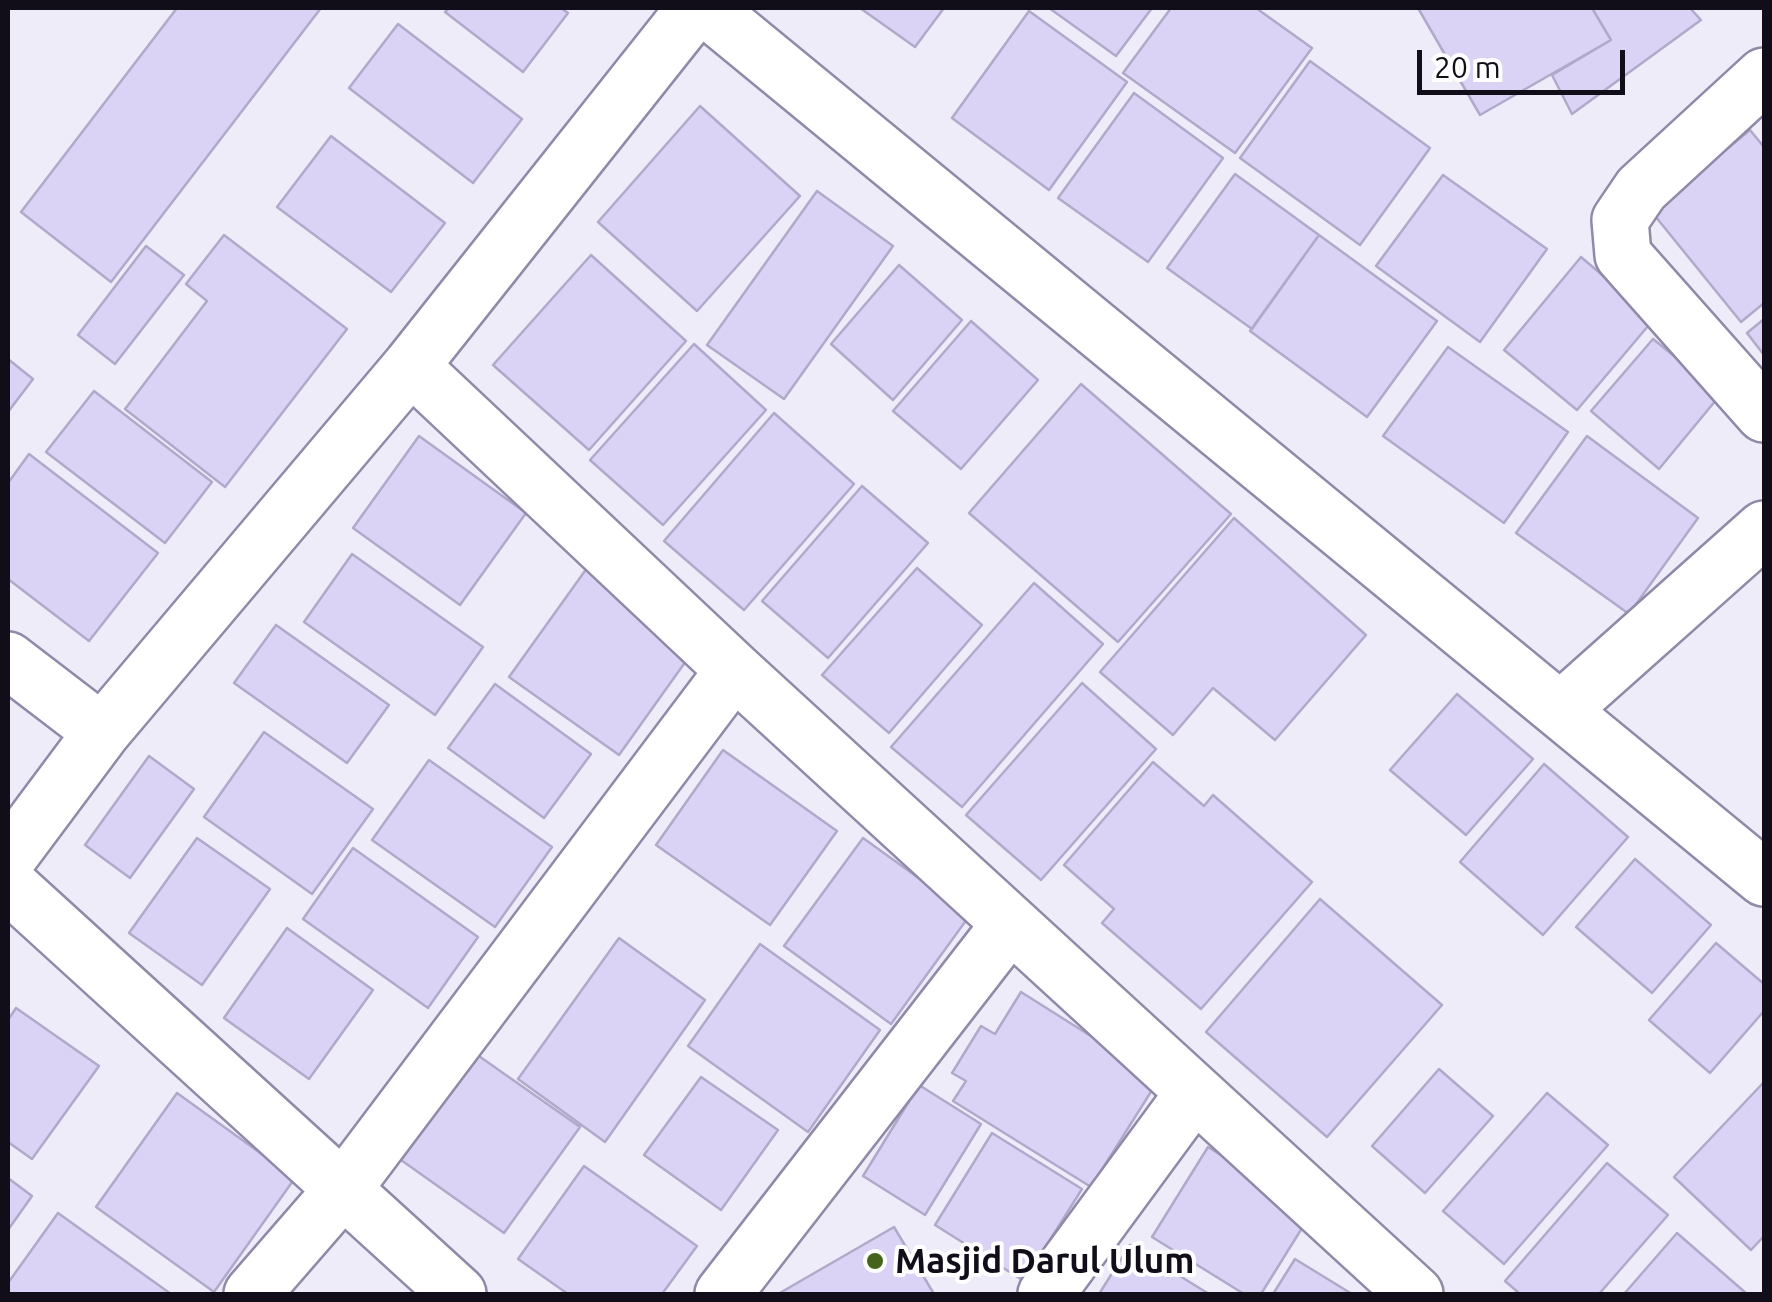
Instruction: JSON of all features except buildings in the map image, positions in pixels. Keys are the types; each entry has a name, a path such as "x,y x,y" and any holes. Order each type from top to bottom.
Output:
{"street":[{"path":"8,858 102,732 410,366 695,8"},
{"path":"706,8 1764,878"},
{"path":"1764,76 1641,190 1620,220 1623,255 1764,414"},
{"path":"410,366 1193,1094 1415,1294"},
{"path":"1562,709 1764,529"},
{"path":"8,660 102,732"},
{"path":"252,1294 344,1188 734,670"},
{"path":"8,884 458,1294"},
{"path":"722,1294 1010,924"},
{"path":"1046,1294 1193,1094"}],"place":[{"name":"Masjid Darul Ulum","path":"875,1261"}]}
